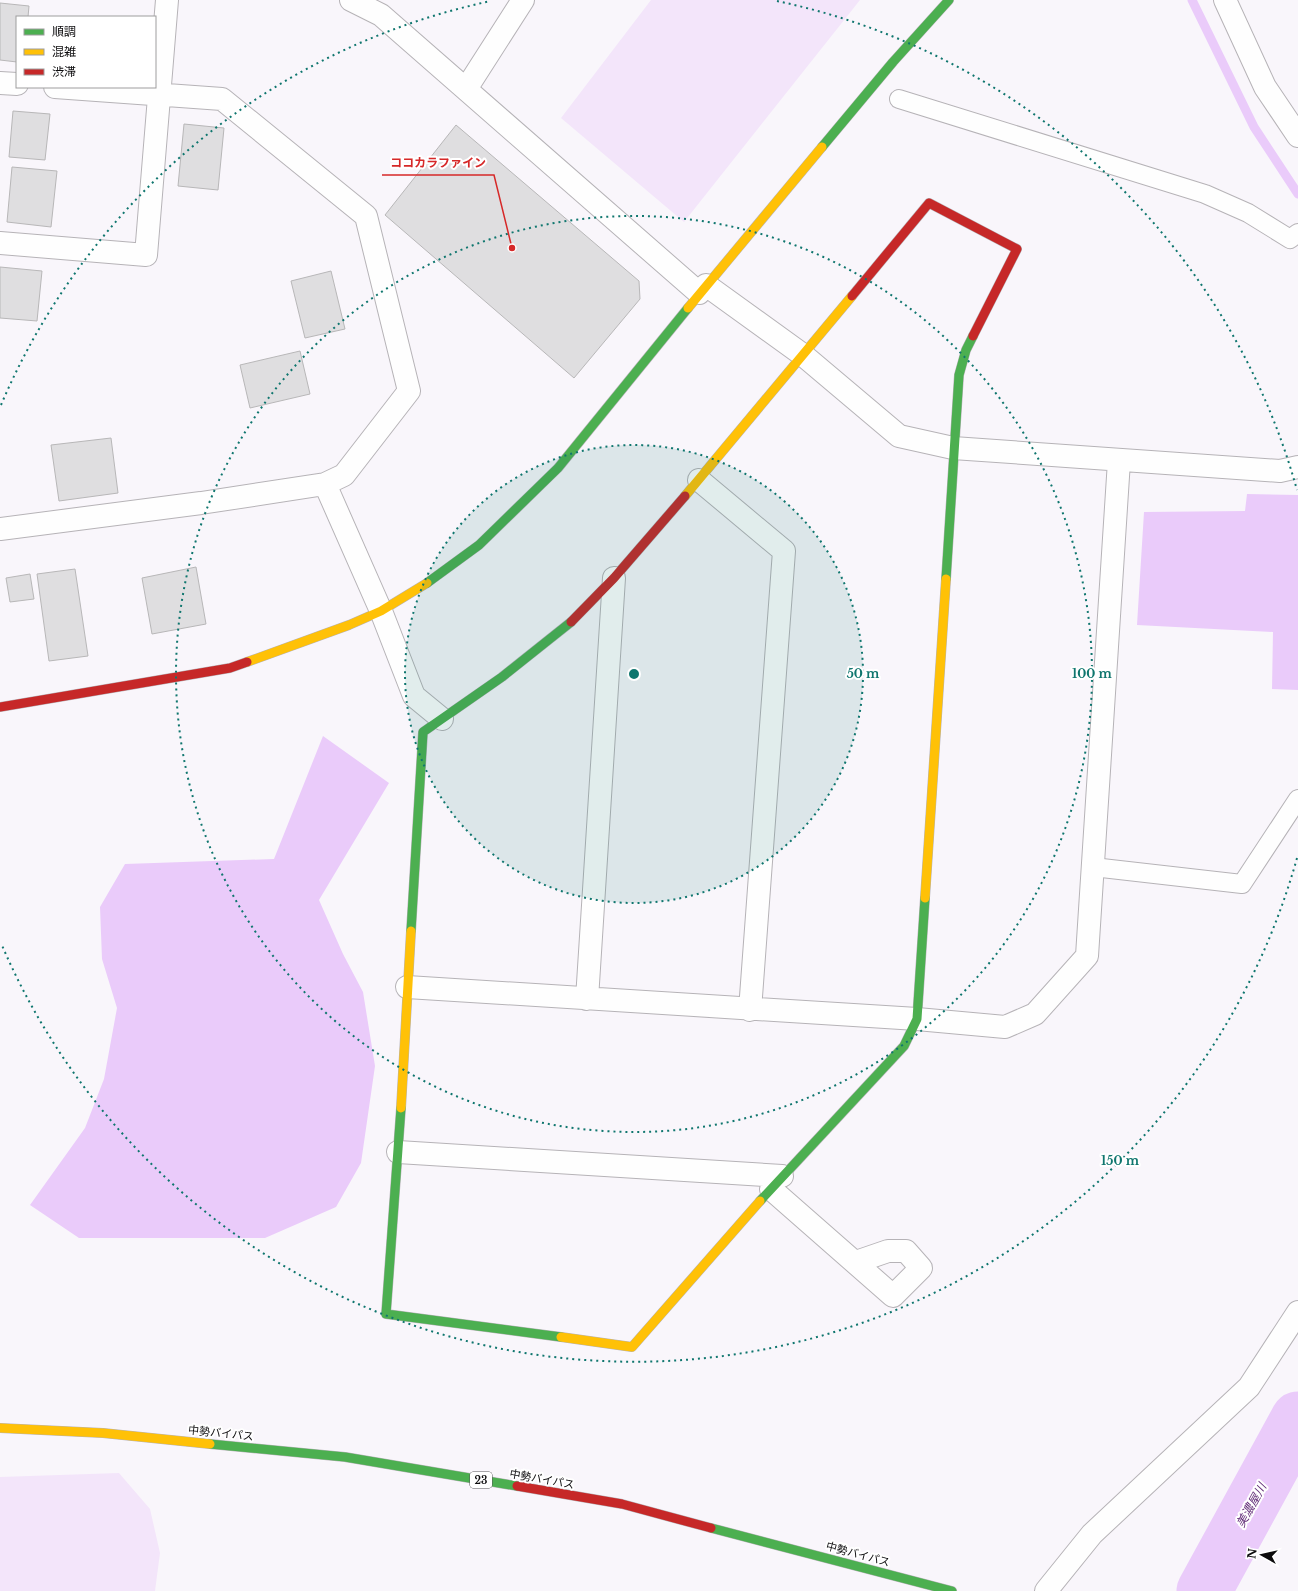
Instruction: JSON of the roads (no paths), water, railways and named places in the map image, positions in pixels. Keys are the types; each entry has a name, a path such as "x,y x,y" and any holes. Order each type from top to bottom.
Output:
{"main road":[{"path":"0,707 230,668 349,625 382,611 440,575 479,545 558,468 702,289 893,62 949,0"},
{"path":"929,203 1017,249 966,350 959,375 953,448 917,1019 904,1046 777,1183 632,1347 386,1314 398,1152 423,732 502,677 567,626 614,578 699,480 929,203"},
{"name":"中勢バイパス","path":"0,1428 103,1433 345,1457 622,1504 952,1591"}],"street":[{"path":"0,243 146,255 167,0"},
{"path":"351,0 380,15 702,289 803,356 899,436 953,448 1119,461 1280,471 1298,467"},
{"path":"466,89 523,0"},
{"path":"1225,0 1264,87 1298,136"},
{"path":"0,83 16,84"},
{"path":"0,529 201,503 325,484 344,475 409,391 366,216 222,99 70,88"},
{"path":"407,987 750,1010 917,1019 1005,1027 1035,1014 1087,956 1119,461"},
{"path":"699,480 784,551 750,1010"},
{"path":"325,484 382,611 414,696 442,719"},
{"path":"587,999 614,578"},
{"path":"398,1152 777,1183 856,1262"},
{"path":"1046,1591 1092,1534 1249,1387 1298,1312"}],"lane":[{"path":"899,99 1205,194 1248,213 1290,239 1298,234"},
{"path":"1093,867 1242,884 1298,799"}],"waterway":[{"path":"1192,0 1254,127 1298,194"},
{"name":"美濃屋川","path":"1204,1591 1298,1419"}],"place":[{"name":"ココカラファイン","path":"512,248"}]}
